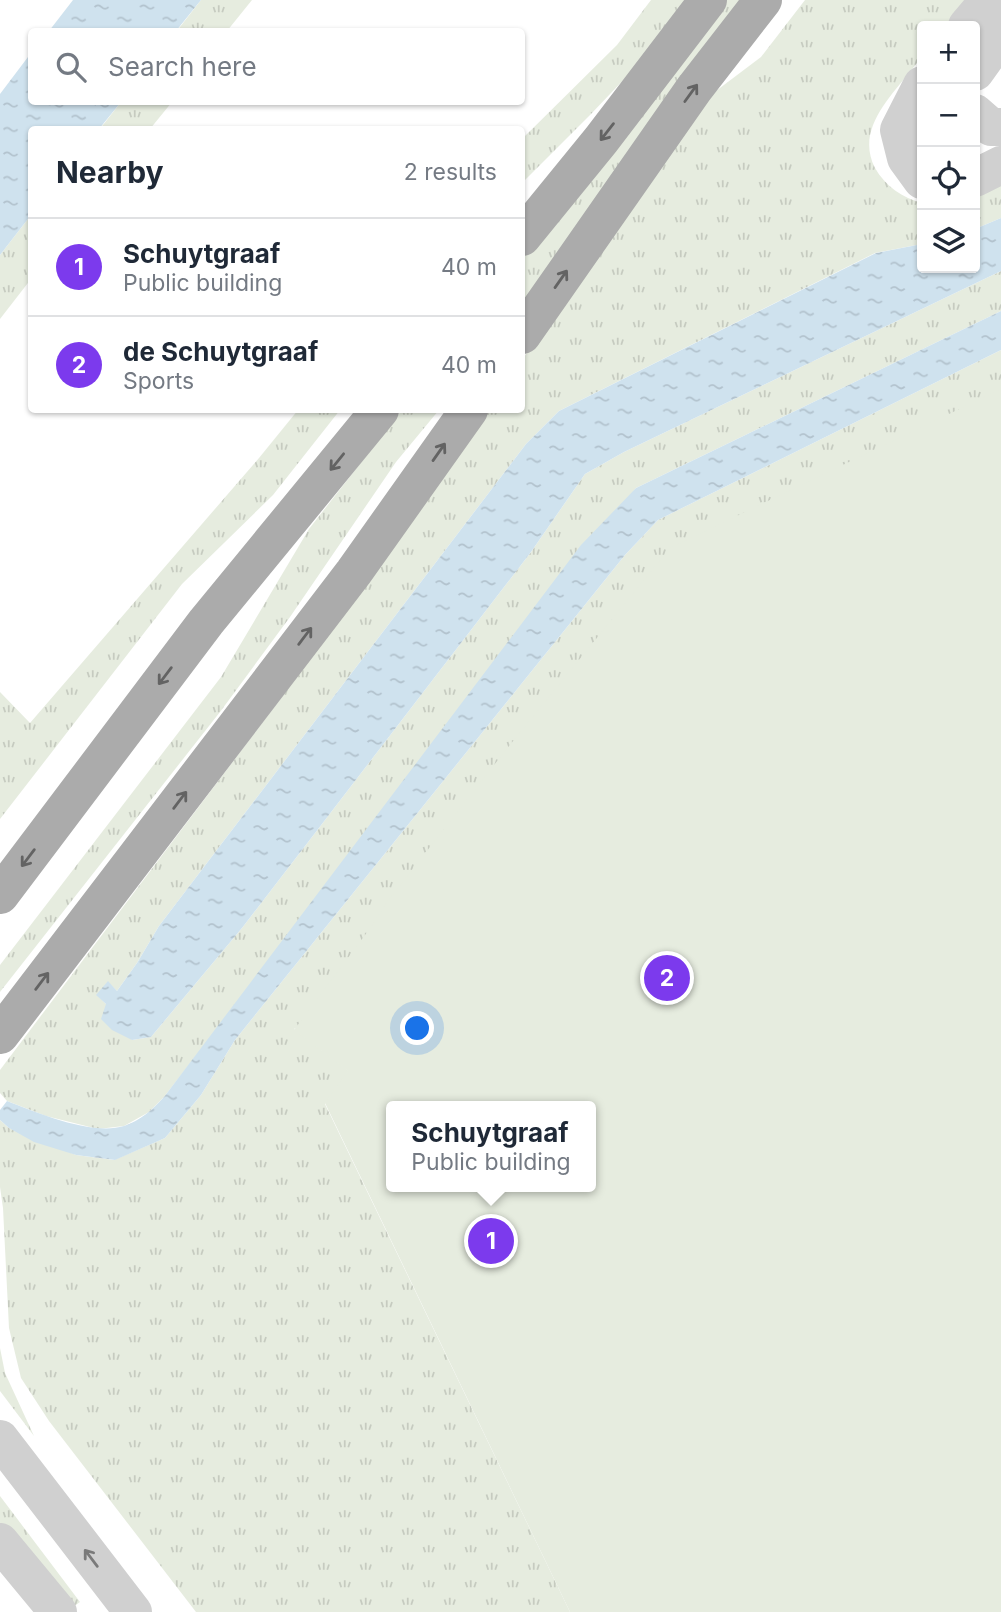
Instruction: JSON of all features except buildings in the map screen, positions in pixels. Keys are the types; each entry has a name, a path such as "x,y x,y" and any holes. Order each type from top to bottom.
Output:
{"main road":[{"path":"525,233 601,140 708,0"},
{"path":"525,331 694,89 763,0"},
{"path":"0,895 206,622 378,413"},
{"path":"0,1035 354,572 467,413"}],"street":[{"path":"971,21 989,0"},
{"path":"980,65 1001,33"},
{"path":"917,95 899,130 906,158 917,173"},
{"path":"980,117 991,127 1001,127"},
{"path":"980,176 1001,165"},
{"path":"0,1439 133,1612"},
{"path":"0,1542 58,1612"}],"green space":[{"path":"201,0 252,0 229,28 179,28"},
{"path":"651,0 689,0 649,53 525,180 525,136 617,45"},
{"path":"725,0 751,0 525,306 525,255"},
{"path":"805,0 965,0 949,21 917,21 917,63 884,104 872,128 869,141 875,168 884,180 901,194 917,201 917,245 875,253 559,411 526,444 159,926 117,991 108,982 97,995 132,1040 151,1037 242,928 531,552 585,474 624,452 1001,271 1001,311 636,488 164,1097 149,1112 124,1126 98,1129 46,1116 7,1101 0,1093 0,1070 330,633 485,413 525,413 525,356 704,100 761,57"},
{"path":"119,105 170,105 152,126 102,126"},
{"path":"1001,179 1001,218 980,227 980,210 980,190"},
{"path":"28,219 28,283 0,319 0,255"},
{"path":"1001,350 1001,524 441,945 294,1029 349,1071 325,1104 570,1612 196,1612 49,1421 21,1378 9,1328 0,1187 0,1120 9,1128 76,1155 114,1160 165,1138 201,1095 235,1040 625,555 658,520"},
{"path":"1001,389 1001,1612 570,1612 325,1103 348,1071 294,1030 387,902 505,751 670,548"},
{"path":"296,413 338,413 273,495 182,584 0,819 0,692 30,723"},
{"path":"400,413 437,413 396,462 290,617 220,712 0,992 0,965 221,677 309,529"},
{"path":"0,1348 5,1373 34,1436 0,1391"},
{"path":"0,1496 80,1602 70,1609 0,1527"}],"water":[{"path":"73,0 201,0 178,28 51,28"},
{"path":"28,57 28,105 119,105 101,126 28,126 28,219 0,255 0,94"},
{"path":"1001,218 1001,271 624,452 585,474 531,552 242,928 151,1037 132,1040 112,1030 101,1019 106,1004 96,995 108,981 117,991 159,926 526,444 559,411 876,253 917,245 917,273 980,273 980,227"},
{"path":"1001,311 1001,350 658,520 625,555 235,1040 201,1095 165,1138 115,1160 76,1155 34,1142 0,1120 0,1110 7,1101 65,1122 97,1128 124,1126 155,1106 581,545 636,488"}],"place":[{"name":"de Schuytgraaf","path":"667,978"},
{"name":"Schuytgraaf","path":"491,1241"}]}
